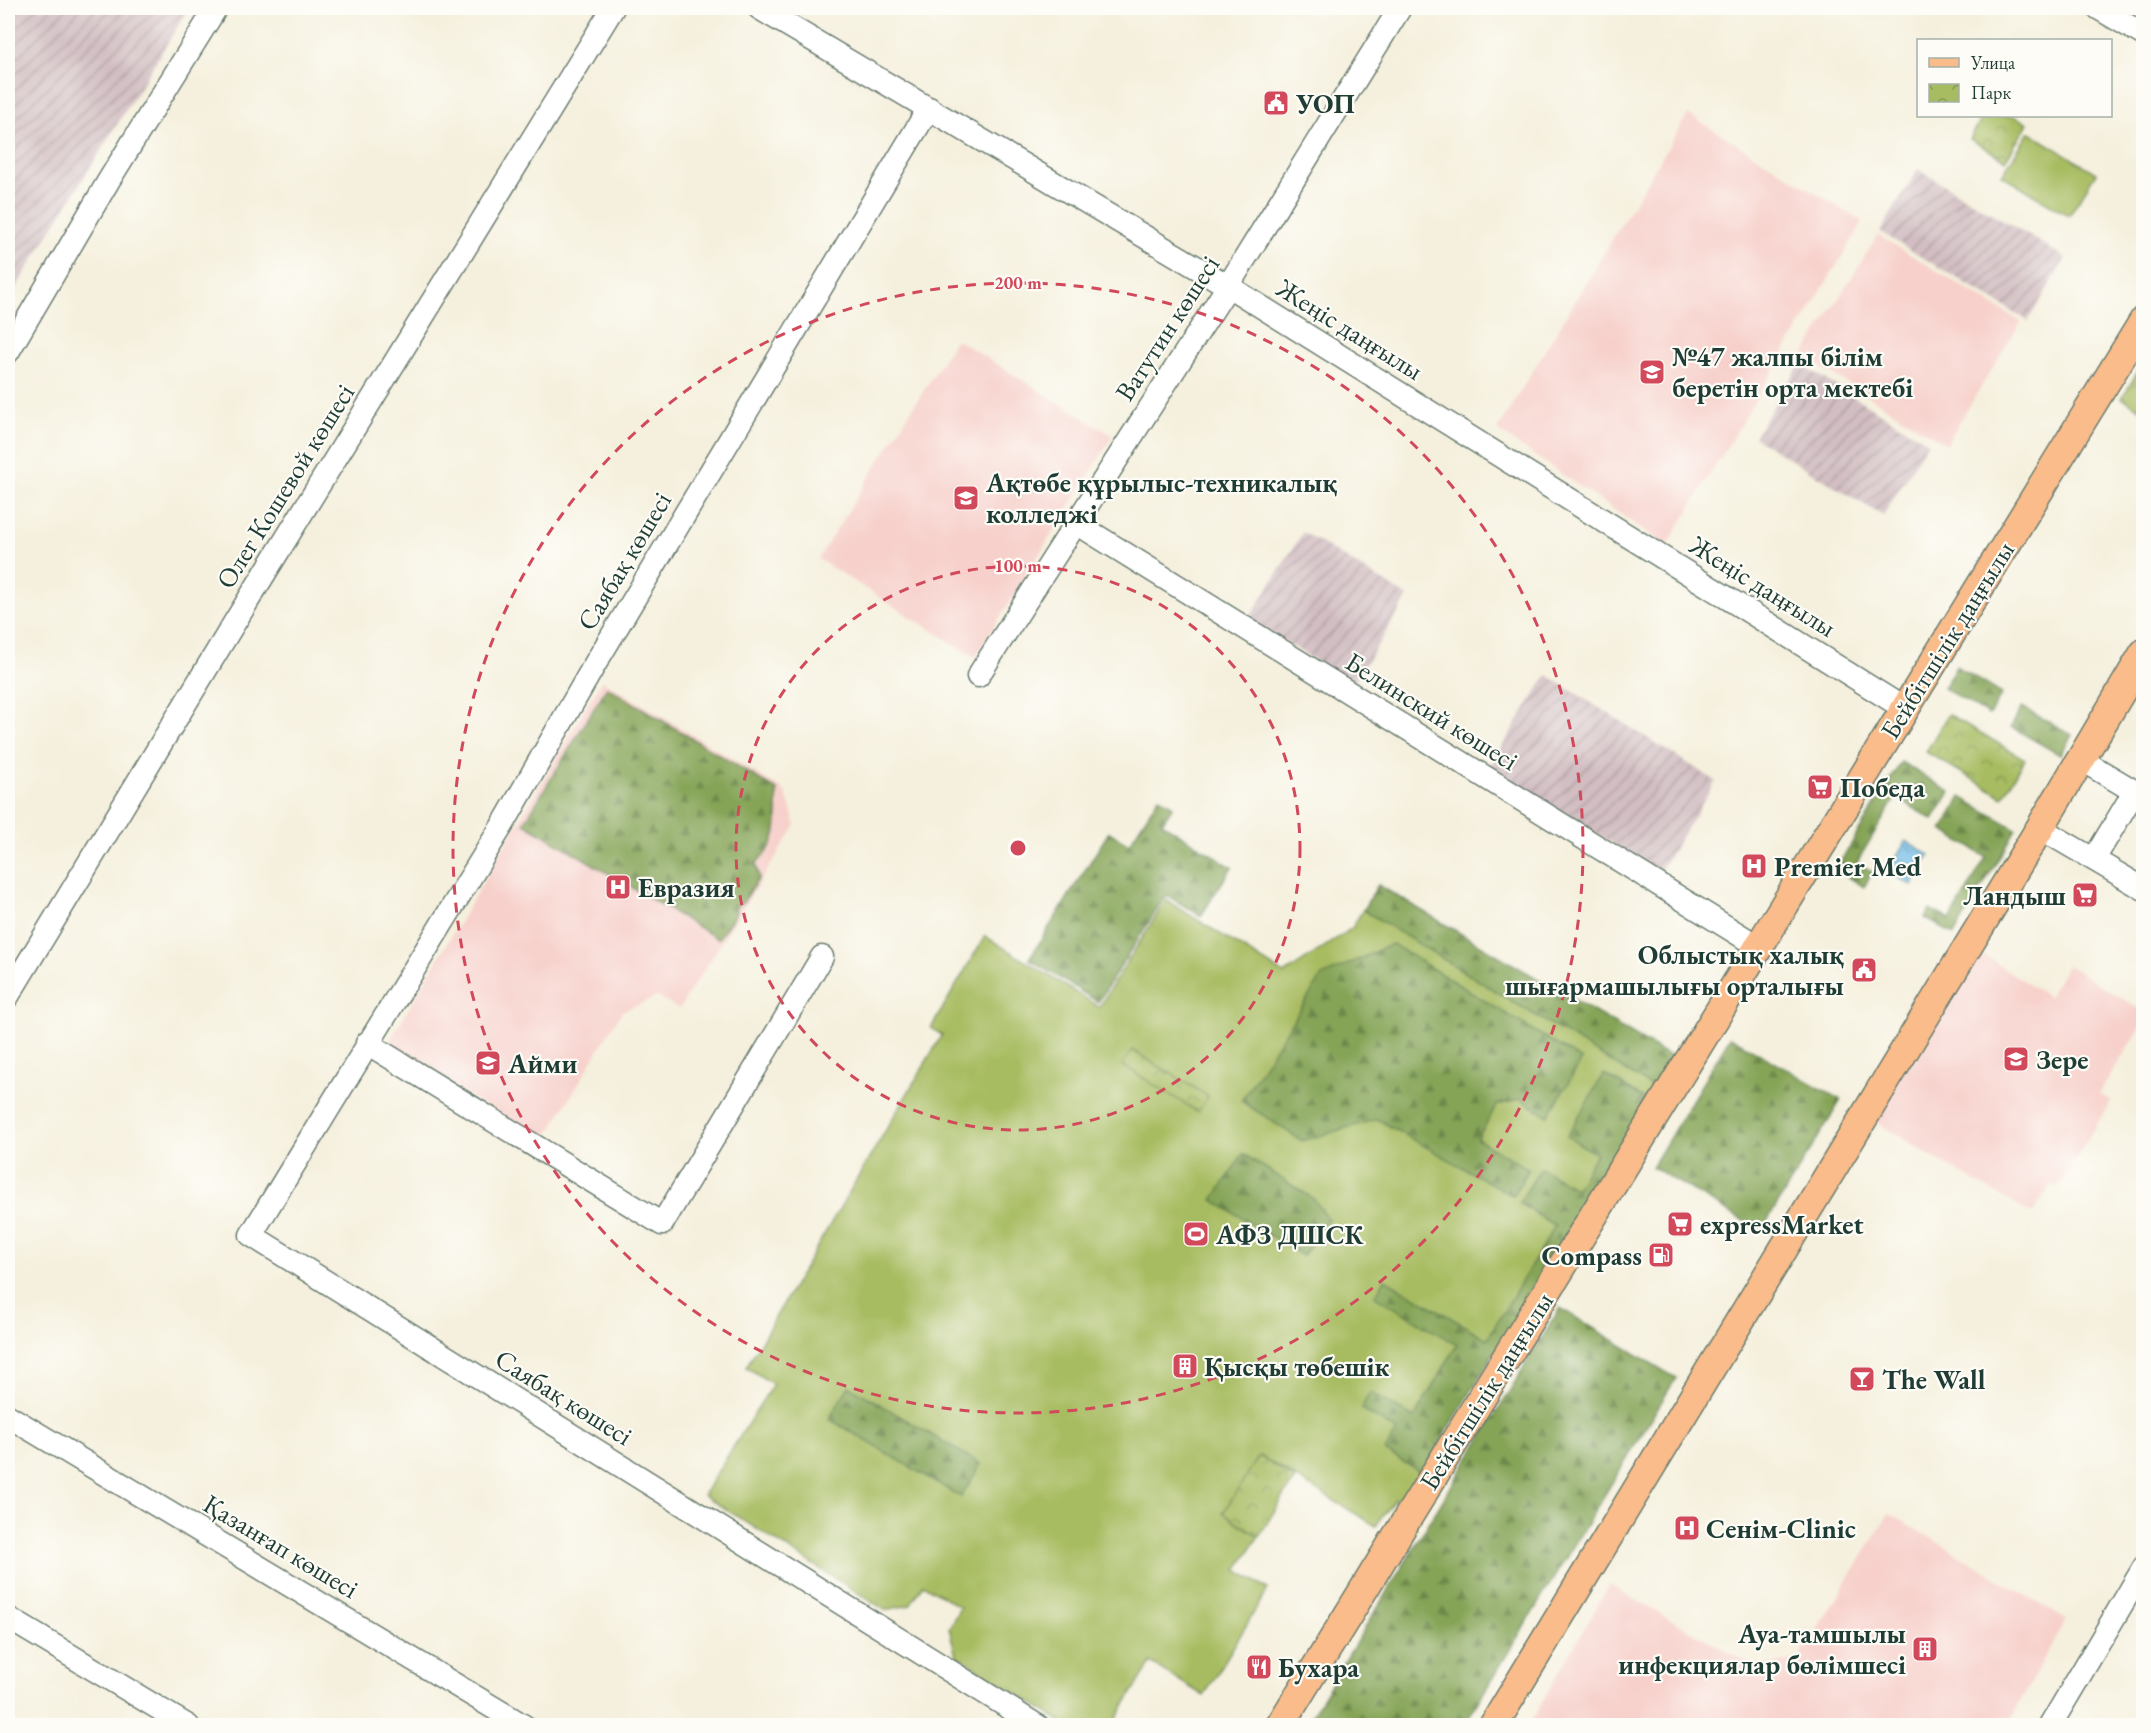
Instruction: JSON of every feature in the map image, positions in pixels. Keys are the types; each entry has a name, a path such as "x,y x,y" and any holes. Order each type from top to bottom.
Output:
{"main road":[{"name":"Бейбітшілік даңғылы","path":"1284,1725 1281,1724 2144,320"},
{"path":"1493,1725 2040,828 2144,653"}],"street":[{"path":"8,352 216,8"},
{"name":"Олег Кошевой көшесі","path":"8,996 248,600 613,8"},
{"name":"Жеңіс даңғылы","path":"759,8 1228,286 1905,708"},
{"name":"Ватутин көшесі","path":"978,676 1228,286 1400,8"},
{"path":"2098,8 2144,35"},
{"name":"Саябақ көшесі","path":"929,108 595,664 505,821 250,1235 1038,1725"},
{"name":"Белинский көшесі","path":"1076,523 1759,946"},
{"path":"2080,759 2139,795 2094,859"},
{"path":"2040,828 2144,889"},
{"path":"367,1043 662,1224 822,957"},
{"name":"Қазанғап көшесі","path":"8,1416 524,1725"},
{"path":"2050,1725 2144,1567"},
{"path":"8,1618 188,1725"}],"shaded area":[{"path":"15,8 189,8 8,300 8,19"},
{"name":"№47 жалпы білім беретін орта мектебі","path":"1688,114 1863,222 1667,546 1497,430"},
{"path":"1918,169 2066,258 2028,321 1880,232"},
{"path":"1878,235 2021,322 1946,444 1803,356"},
{"name":"Ақтөбе құрылыс-техникалық колледжі","path":"956,339 1113,436 975,657 818,559"},
{"path":"1800,364 1928,442 1883,516 1754,437"},
{"path":"1303,532 1408,597 1353,684 1249,619"},
{"path":"1547,675 1716,781 1659,872 1489,767"},
{"name":"Евразия","path":"602,680 785,791 796,825 679,1009 657,997 622,1011 544,1141 386,1047"},
{"name":"Зере","path":"1984,955 2048,997 2067,965 2143,1011 2143,1024 2099,1094 2111,1101 2058,1188 2051,1185 2032,1214 1929,1155 1872,1119 1971,965"},
{"path":"1889,1513 2066,1619 2007,1725 1529,1725 1609,1585 1757,1668 1799,1659"}],"green space":[{"path":"1982,117 2016,117 2028,123 2006,160 1970,139"},
{"path":"2029,132 2096,173 2069,216 2002,175"},
{"path":"2143,363 2143,411 2122,398"},
{"path":"1956,666 2002,694 1989,715 1943,688"},
{"path":"607,687 777,790 776,830 770,847 756,863 759,878 744,901 736,907 736,913 718,939 524,823"},
{"path":"2022,707 2072,735 2060,755 2011,727"},
{"path":"1948,714 2025,759 2003,797 1926,752"},
{"path":"1901,762 1950,792 1933,820 1896,797 1857,862 1873,872 1864,887 1836,869"},
{"path":"1159,797 1173,806 1162,823 1232,867 1201,916 1166,895 1098,1002 1029,959 1109,832 1129,844"},
{"path":"1961,797 2016,829 1954,935 1925,918 1930,909 1950,920 1986,857 1942,830"},
{"name":"АФЗ ДШСК","path":"1378,885 1671,1057 1409,1494 1394,1500 1376,1526 1260,1456 1223,1513 1259,1536 1237,1570 1268,1589 1204,1696 1151,1663 1112,1725 1066,1725 956,1655 949,1628 960,1607 923,1584 910,1605 885,1610 703,1495 773,1384 746,1367 942,1035 931,1028 985,936 1099,1007 1166,900 1284,974 1352,928"},
{"path":"1378,885 1671,1057 1654,1088 1363,910"},
{"path":"1392,944 1582,1060 1548,1116 1520,1099 1497,1105 1477,1139 1529,1169 1513,1196 1377,1119 1302,1141 1241,1101 1322,976"},
{"path":"1730,1037 1841,1100 1761,1231 1652,1167"},
{"path":"1132,1050 1208,1096 1198,1112 1122,1065"},
{"path":"1604,1074 1647,1100 1422,1473 1385,1451 1397,1431 1361,1409 1370,1392 1414,1418 1457,1345 1375,1296 1385,1279 1487,1339 1555,1226 1519,1203 1541,1168 1576,1189 1596,1154 1567,1136"},
{"path":"1243,1154 1314,1199 1328,1219 1303,1256 1213,1200"},
{"path":"1560,1308 1676,1378 1464,1725 1323,1725 1310,1718"},
{"path":"849,1386 981,1464 961,1497 829,1419"},
{"path":"1259,1456 1295,1479 1259,1536 1223,1513"}],"water":[{"path":"1906,841 1930,855 1912,886 1888,871"}],"place":[{"name":"УОП","path":"1276,103"},
{"name":"№47 жалпы білім беретін орта мектебі","path":"1652,372"},
{"name":"Ақтөбе құрылыс-техникалық колледжі","path":"966,498"},
{"name":"Победа","path":"1820,787"},
{"name":"Premier Med","path":"1754,866"},
{"name":"Евразия","path":"618,887"},
{"name":"Ландыш","path":"2085,895"},
{"name":"Облыстық халық шығармашылығы орталығы","path":"1864,970"},
{"name":"Зере","path":"2016,1059"},
{"name":"Айми","path":"488,1063"},
{"name":"expressMarket","path":"1680,1224"},
{"name":"АФЗ ДШСК","path":"1196,1234"},
{"name":"Compass","path":"1661,1255"},
{"name":"Қысқы төбешік","path":"1185,1366"},
{"name":"The Wall","path":"1862,1379"},
{"name":"Сенім-Clinic","path":"1687,1528"},
{"name":"Ауа-тамшылы инфекциялар бөлімшесі","path":"1925,1649"},
{"name":"Бухара","path":"1259,1667"}]}
